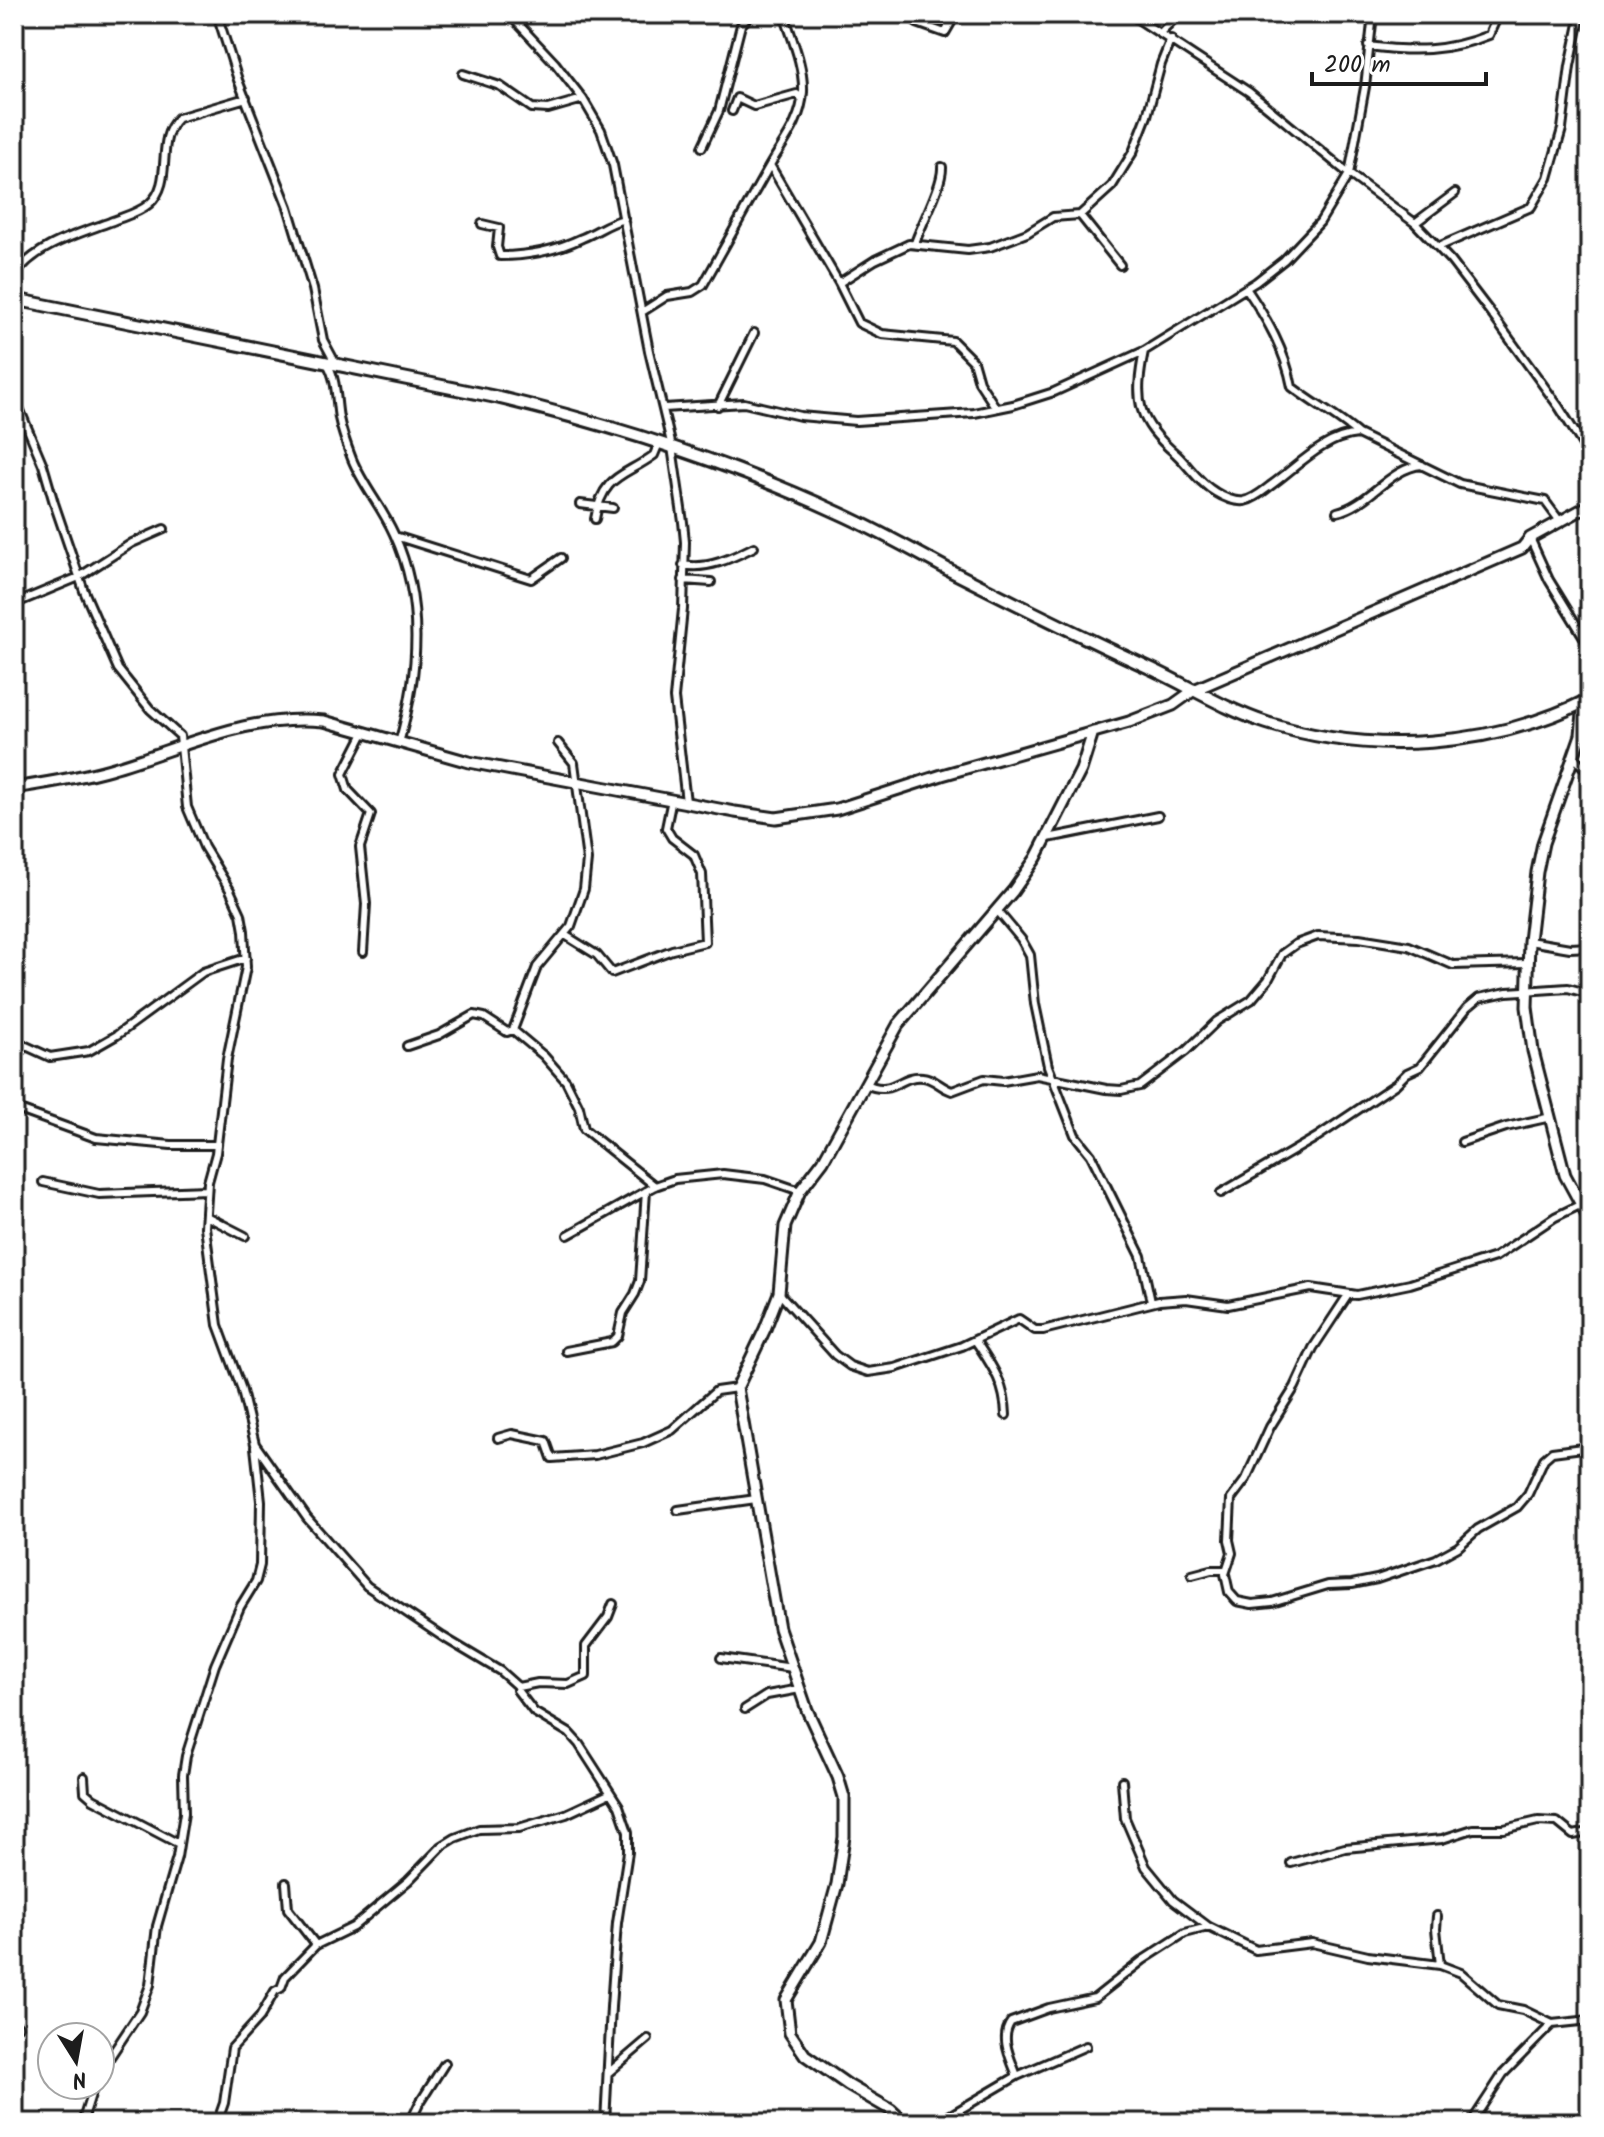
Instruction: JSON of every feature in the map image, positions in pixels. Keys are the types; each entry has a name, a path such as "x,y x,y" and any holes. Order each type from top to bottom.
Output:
{"main road":[{"path":"14,299 560,412 672,447 839,513 1078,636 1237,711 1287,729 1373,743 1436,741 1491,733 1557,713 1587,700"}],"street":[{"path":"217,14 288,207 313,289 323,340 333,366 342,431 358,474 395,536 409,573 416,614 412,688 399,743"},
{"path":"509,14 555,63 583,99 601,130 613,165 672,447 685,542 683,609 674,707 680,733 686,802"},
{"path":"702,147 719,111 741,25 751,14"},
{"path":"642,312 667,296 692,292 703,285 791,132 802,99 798,57 784,14"},
{"path":"917,23 945,33 956,14"},
{"path":"1130,14 1249,92 1349,174 1415,223 1438,247 1533,371 1590,456"},
{"path":"1161,32 1179,14"},
{"path":"664,408 749,403 800,416 856,421 942,416 996,408 1062,388 1144,351 1246,288 1284,260 1305,240 1335,200 1349,174 1365,87 1373,14"},
{"path":"1368,46 1411,52 1443,48 1489,35 1497,17 1527,18 1541,14"},
{"path":"1438,247 1531,207 1548,178 1562,129 1581,14"},
{"path":"839,283 892,251 915,243 968,250 990,247 1018,238 1053,217 1080,215 1112,186 1133,152 1171,39"},
{"path":"463,74 500,86 532,108 548,109 583,99"},
{"path":"732,111 737,98 754,106 797,94 802,99"},
{"path":"14,277 32,257 56,243 129,216 152,201 162,185 166,143 178,118 246,98"},
{"path":"770,165 859,323 882,334 953,341 973,361 979,382 996,408"},
{"path":"915,243 943,178 942,167"},
{"path":"1415,223 1455,193"},
{"path":"1080,215 1120,265"},
{"path":"482,224 499,228 497,247 500,256 520,256 535,255 566,245 610,222 624,219"},
{"path":"1246,288 1279,343 1292,387 1312,403 1334,414 1358,434 1446,479 1469,487 1545,501 1559,520"},
{"path":"718,406 754,333"},
{"path":"1144,351 1139,386 1144,415 1151,432 1178,456 1195,477 1231,500 1252,498 1282,479 1309,455 1341,438 1358,434"},
{"path":"14,396 41,459 79,577 118,669 150,709 178,733 187,807 204,847 241,914 246,958 227,1059 217,1145 207,1190 206,1216 218,1325 241,1387 259,1468 260,1565 256,1581 240,1607 215,1665 186,1756 184,1813 157,1926 150,1985 140,2012 116,2048"},
{"path":"595,519 597,507 616,475 654,455 659,443"},
{"path":"1337,512 1351,509 1405,470 1422,465"},
{"path":"580,504 613,508"},
{"path":"14,788 111,769 239,727 286,720 324,721 469,762 776,818 813,813 869,800 942,775 1162,710 1194,690 1522,548 1530,538 1590,505"},
{"path":"14,604 79,577 132,543 164,529"},
{"path":"395,536 531,579 561,558"},
{"path":"1530,538 1549,580 1590,647"},
{"path":"683,565 699,568 735,557 754,547"},
{"path":"683,580 711,582"},
{"path":"1587,700 1575,758 1543,843 1527,963 1528,1027 1565,1175 1586,1203 1590,1221"},
{"path":"904,2123 891,2110 805,2055 790,2033 786,2000 821,1942 842,1861 845,1811 843,1788 807,1710 779,1628 737,1388 779,1293 785,1226 800,1191 823,1161 898,1025 1019,883 1048,838 1081,770 1093,732"},
{"path":"363,952 366,904 360,847 371,814 348,790 343,774 364,733"},
{"path":"513,1030 537,967 565,935 578,910 587,868 572,758 558,743"},
{"path":"1575,758 1590,774"},
{"path":"565,935 597,955 612,973 672,950 705,942 702,874 694,855 672,838 666,828 672,799"},
{"path":"1048,838 1158,816"},
{"path":"996,909 1030,955 1042,1047 1052,1077 1075,1135 1091,1155 1141,1256 1151,1302"},
{"path":"866,1084 890,1089 917,1076 952,1091 984,1079 1003,1081 1037,1075 1106,1089 1130,1090 1140,1086 1186,1051 1217,1021 1251,1000 1268,980 1282,954 1308,938 1318,936 1359,938 1409,946 1453,965 1527,963"},
{"path":"1529,941 1570,948 1590,947"},
{"path":"14,1047 26,1046 50,1057 89,1051 117,1035 203,972 246,958"},
{"path":"1221,1193 1317,1137 1420,1067 1467,1008 1479,998 1507,992 1568,988 1590,994"},
{"path":"407,1046 439,1035 474,1015 484,1017 507,1032 513,1030"},
{"path":"513,1030 544,1056 566,1081 579,1107 584,1129 655,1186"},
{"path":"14,1108 96,1138 171,1145 217,1145"},
{"path":"1462,1142 1506,1127 1551,1117"},
{"path":"568,1235 655,1186 675,1179 723,1174 765,1179 800,1191"},
{"path":"43,1182 99,1194 207,1190"},
{"path":"566,1351 612,1342 618,1336 623,1313 640,1281 646,1191"},
{"path":"779,1293 835,1355 850,1366 868,1372 895,1368 975,1340 1019,1319 1035,1330 1043,1330 1151,1302 1186,1299 1228,1305 1311,1288 1348,1295 1410,1284 1495,1257 1555,1217 1586,1203"},
{"path":"206,1216 245,1236"},
{"path":"1348,1295 1313,1348 1246,1479 1231,1499 1229,1540 1232,1553 1225,1570 1232,1597 1252,1604 1281,1600 1328,1585 1365,1582 1448,1554 1478,1529 1517,1507 1528,1494 1544,1459 1552,1452 1590,1447"},
{"path":"975,1340 1001,1384 1006,1415"},
{"path":"498,1438 512,1434 546,1441 552,1458 608,1453 657,1438 687,1419 716,1391 737,1388"},
{"path":"255,1444 307,1518 367,1586 500,1671 518,1687 525,1703 534,1712 569,1733 579,1744 625,1817 628,1852 617,1923 605,2123"},
{"path":"259,1468 264,1456"},
{"path":"678,1510 756,1499"},
{"path":"1192,1575 1225,1570"},
{"path":"518,1687 538,1683 568,1684 586,1676 586,1646 608,1617 613,1604"},
{"path":"721,1658 793,1668"},
{"path":"745,1709 767,1695 800,1689"},
{"path":"84,1777 85,1792 93,1799 179,1844"},
{"path":"1122,1781 1125,1818 1146,1867 1173,1900 1209,1927 1256,1950 1312,1943 1368,1956 1440,1965 1461,1973 1498,2005 1523,2010 1552,2024 1590,2020"},
{"path":"217,2123 224,2103 232,2048 260,2017 275,1991 281,1988 285,1977 316,1945 353,1927 408,1881 431,1855 455,1838 479,1829 519,1828 566,1814 609,1794"},
{"path":"1291,1863 1345,1848 1442,1839 1473,1829 1504,1829 1538,1821 1557,1822 1573,1835 1590,1832"},
{"path":"286,1883 288,1909 316,1945"},
{"path":"1437,1916 1440,1965"},
{"path":"1017,2076 1006,2047 1007,2027 1011,2022 1049,2008 1095,1998 1143,1960 1185,1933 1209,1927"},
{"path":"1471,2123 1503,2074 1552,2024"},
{"path":"608,2073 648,2039"},
{"path":"937,2123 1017,2076 1086,2046"},
{"path":"410,2123 445,2063"},
{"path":"82,2123 89,2101"}]}
